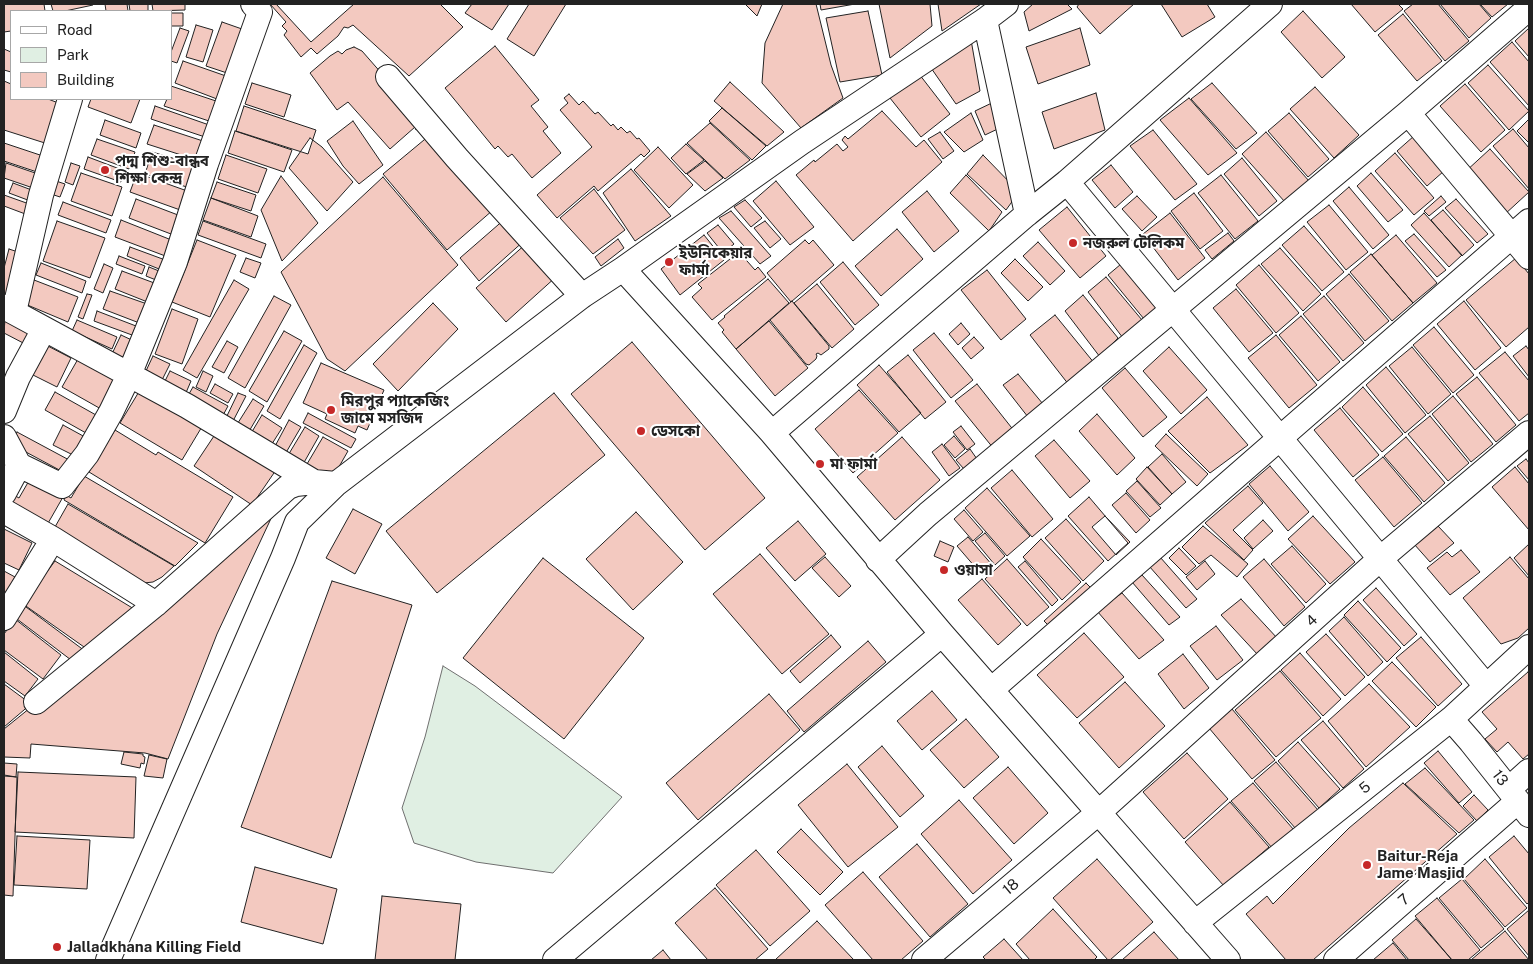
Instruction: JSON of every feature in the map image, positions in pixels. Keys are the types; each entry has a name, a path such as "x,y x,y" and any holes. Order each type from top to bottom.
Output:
{"street":[{"path":"4,437 18,465 62,486 87,454 129,375 175,262 206,164 260,12 253,4"},
{"path":"108,960 297,522 325,483 582,296 802,142 1006,4"},
{"path":"772,433 1027,214 1067,182 1270,4"},
{"path":"878,560 928,514 1408,113 1529,8"},
{"path":"985,20 1027,214"},
{"path":"388,77 457,158 582,296"},
{"path":"70,100 9,309 325,483"},
{"path":"1408,113 1529,257"},
{"path":"1067,182 1486,686"},
{"path":"991,690 1529,221"},
{"path":"623,269 772,433 942,634 1228,960"},
{"path":"4,411 18,377 44,329"},
{"name":"4","path":"1098,813 1380,558 1529,434"},
{"path":"4,493 18,465"},
{"path":"36,702 156,604 288,487 296,484 325,483"},
{"path":"4,511 53,539 156,604"},
{"path":"4,618 53,539"},
{"path":"555,960 942,634"},
{"name":"5","path":"1195,923 1451,719 1529,647"},
{"name":"13","path":"1451,719 1518,802"},
{"name":"7","path":"1336,960 1518,802 1529,771"},
{"name":"18","path":"924,960 1098,813"}],"green space":[{"path":"443,666 475,686 622,797 553,873 476,862 414,843 402,808 425,737"}],"building":[{"path":"4,4 44,4 45,10 10,10 10,31 4,32"},
{"path":"51,4 93,4 70,10 53,10"},
{"path":"105,4 127,4 128,10 106,10"},
{"path":"129,4 148,4 148,10 130,10"},
{"path":"152,4 185,4 185,10 153,10"},
{"path":"270,4 440,4 463,27 409,76 353,25 348,28 344,27 338,36 317,54 311,48 301,57 284,35 287,31 282,26 286,22"},
{"path":"276,4 354,4 311,42"},
{"path":"472,4 509,4 492,30 465,13"},
{"path":"529,4 566,4 534,56 507,39"},
{"path":"745,4 762,4 757,16"},
{"path":"783,4 816,4 831,65 843,98 801,128 762,83 765,43"},
{"path":"820,4 855,4 821,10"},
{"path":"879,4 930,4 932,26 890,58"},
{"path":"938,4 981,4 942,31"},
{"path":"1033,4 1067,4 1072,9 1029,31 1024,12"},
{"path":"1079,4 1134,4 1100,34 1077,7"},
{"path":"1161,4 1207,4 1215,17 1182,37"},
{"path":"1351,4 1398,4 1403,9 1375,32"},
{"path":"1413,4 1438,4 1469,41 1445,61 1404,11"},
{"path":"1440,4 1479,4 1491,18 1469,38"},
{"path":"1480,4 1508,4 1492,17"},
{"path":"868,11 882,75 840,82 826,18"},
{"path":"1303,11 1345,57 1322,78 1281,32"},
{"path":"172,13 183,13 183,26 172,26"},
{"path":"1403,14 1442,61 1417,81 1378,35"},
{"path":"222,22 242,29 227,73 206,66"},
{"path":"196,25 213,30 203,62 186,57"},
{"path":"180,28 189,31 177,63 172,61 172,49"},
{"path":"1080,28 1090,65 1038,84 1026,47"},
{"path":"1529,28 1529,57 1515,41"},
{"path":"970,34 980,91 956,104 929,65"},
{"path":"1512,42 1529,62 1529,106 1490,62"},
{"path":"495,46 539,100 531,106 548,127 543,131 561,153 532,178 512,154 508,157 498,146 495,149 445,88"},
{"path":"354,47 362,51 425,123 416,130 415,127 390,149 348,102 337,110 310,73 338,51 342,54"},
{"path":"4,49 10,52 10,72 4,70"},
{"path":"183,61 226,76 217,99 175,83"},
{"path":"1488,65 1529,111 1509,130 1468,83"},
{"path":"916,70 950,114 921,137 886,93"},
{"path":"4,81 10,84 10,100 51,100 61,104 48,144 4,130"},
{"path":"730,82 784,132 767,146 714,101"},
{"path":"252,83 291,95 284,117 245,104"},
{"path":"1212,83 1257,133 1236,149 1191,99"},
{"path":"1465,84 1505,130 1481,152 1440,106"},
{"path":"172,86 216,101 209,121 164,106 167,100 172,100"},
{"path":"1315,87 1359,135 1334,158 1290,109"},
{"path":"1096,93 1105,130 1054,149 1042,112"},
{"path":"569,94 579,105 583,101 595,114 598,112 611,126 613,124 618,130 621,127 627,133 630,131 650,151 644,157 641,154 598,191 594,186 557,218 537,195 592,147 560,110 568,103 564,98"},
{"path":"1189,98 1237,153 1208,175 1160,120"},
{"path":"91,100 140,100 131,123 88,107"},
{"path":"996,101 1006,125 985,135 975,111"},
{"path":"155,106 212,126 208,138 151,119"},
{"path":"244,106 316,130 308,154 236,131"},
{"path":"722,108 766,146 752,160 709,121"},
{"path":"882,111 916,147 924,140 942,162 853,241 796,175 837,144 843,151 848,147 842,140 845,136 848,139"},
{"path":"971,113 983,140 964,152 944,132"},
{"path":"1289,113 1329,159 1308,177 1268,131"},
{"path":"1529,119 1529,143 1517,131"},
{"path":"105,120 141,133 136,148 100,135"},
{"path":"353,121 383,165 359,184 343,166 327,141"},
{"path":"710,123 750,160 725,179 687,143"},
{"path":"154,125 206,142 200,161 147,144"},
{"path":"1513,129 1529,148 1529,189 1493,146"},
{"path":"1153,130 1197,184 1175,200 1130,146"},
{"path":"235,131 292,150 284,172 228,153"},
{"path":"940,132 954,151 943,159 928,139"},
{"path":"1266,132 1309,181 1285,202 1242,154"},
{"path":"430,135 493,210 447,250 383,174"},
{"path":"1414,136 1444,171 1427,186 1397,151"},
{"path":"310,138 322,147 353,182 327,211 289,168"},
{"path":"97,139 135,152 129,169 91,155"},
{"path":"4,143 43,156 37,172 4,161"},
{"path":"686,144 704,160 686,174 671,158"},
{"path":"658,147 693,185 669,208 634,170"},
{"path":"1490,149 1529,192 1504,215 1465,172"},
{"path":"152,152 196,165 190,188 145,174"},
{"path":"1395,153 1434,198 1414,215 1375,171"},
{"path":"226,155 267,169 258,193 218,179"},
{"path":"983,155 1019,192 1006,210 967,174"},
{"name":"পদ্ম শিশু-বান্ধব শিক্ষা কেন্দ্র","path":"88,157 125,171 121,182 84,169"},
{"path":"1242,158 1277,201 1259,216 1224,174"},
{"path":"705,161 723,178 705,191 687,174"},
{"path":"6,163 41,175 36,189 4,178"},
{"path":"71,163 80,166 73,185 65,182"},
{"path":"1111,165 1133,192 1115,208 1092,180"},
{"path":"631,169 671,216 635,241 603,193"},
{"path":"81,173 122,187 112,216 71,201"},
{"path":"137,173 190,192 183,211 130,192"},
{"path":"1371,173 1403,210 1388,222 1357,186"},
{"path":"966,175 1002,212 989,231 950,193"},
{"path":"1221,175 1258,221 1235,239 1198,193"},
{"path":"281,176 318,223 282,261 261,210"},
{"path":"383,177 458,265 345,371 327,359 281,272"},
{"path":"50,179 65,184 60,197 45,192"},
{"path":"776,181 814,227 790,245 753,201"},
{"path":"217,182 256,195 251,211 211,198"},
{"path":"13,183 37,192 33,202 9,193"},
{"path":"1349,187 1389,235 1373,249 1333,201"},
{"path":"594,189 625,230 593,254 560,218"},
{"path":"927,191 959,231 934,252 902,212"},
{"path":"1194,193 1223,231 1200,249 1171,211"},
{"path":"4,195 32,205 28,215 4,206"},
{"path":"1137,196 1157,217 1142,231 1122,209"},
{"path":"1441,196 1446,202 1429,216 1424,211"},
{"path":"211,198 258,216 251,237 203,220"},
{"path":"136,199 178,215 171,234 129,218"},
{"path":"1456,199 1488,234 1477,243 1445,208"},
{"path":"745,200 762,218 751,227 734,207"},
{"path":"63,202 111,220 106,233 58,215"},
{"path":"1329,205 1368,252 1346,270 1307,222"},
{"name":"নজরুল টেলিকম","path":"1067,207 1106,256 1080,278 1039,230"},
{"path":"1443,210 1474,245 1462,256 1431,220"},
{"path":"731,211 771,256 760,264 719,218"},
{"path":"1170,213 1205,258 1178,280 1143,234"},
{"path":"1424,213 1462,255 1449,267 1411,225"},
{"path":"506,218 525,240 479,281 460,258"},
{"path":"121,220 174,241 168,257 115,237"},
{"path":"57,221 105,238 90,278 43,261"},
{"path":"203,221 266,244 261,258 198,235"},
{"path":"765,221 781,239 770,248 754,228"},
{"path":"718,225 734,244 723,253 707,233"},
{"path":"1304,226 1344,272 1322,291 1282,245"},
{"path":"897,229 923,259 881,296 855,266"},
{"path":"1228,233 1234,241 1212,259 1205,250"},
{"path":"1414,234 1446,270 1437,277 1405,241"},
{"path":"704,235 724,260 680,295 661,269"},
{"path":"1396,235 1437,283 1413,303 1372,255"},
{"path":"618,239 624,248 601,266 595,257"},
{"path":"197,240 236,255 210,317 172,302"},
{"path":"805,240 809,244 813,240 834,265 791,302 767,273"},
{"path":"1038,242 1065,271 1050,285 1023,256"},
{"path":"527,243 557,276 506,322 476,288"},
{"path":"130,247 168,261 164,271 127,256"},
{"path":"1280,248 1321,294 1303,311 1261,264"},
{"path":"9,249 24,254 12,296 4,294 4,268"},
{"path":"739,252 755,270 758,267 766,277 712,320 692,297 702,288 698,284"},
{"path":"1371,254 1413,303 1392,321 1350,272"},
{"path":"119,256 145,266 142,274 116,264"},
{"path":"246,258 261,263 255,278 240,272"},
{"path":"1516,258 1529,274 1529,327 1506,347 1466,300"},
{"path":"1015,259 1043,287 1028,301 1001,273"},
{"path":"1127,259 1163,303 1144,319 1108,275"},
{"path":"843,262 879,305 855,325 820,282"},
{"path":"41,263 86,281 82,293 36,275"},
{"path":"104,264 113,268 103,293 94,289"},
{"path":"1259,265 1299,313 1276,333 1236,285"},
{"path":"149,267 164,273 161,282 146,276"},
{"path":"987,270 1026,319 1001,340 961,290"},
{"path":"122,271 157,284 150,303 115,289"},
{"path":"1349,274 1389,321 1365,341 1326,294"},
{"path":"1106,277 1142,320 1123,338 1088,292"},
{"path":"768,279 789,303 736,349 722,332 724,330 718,323"},
{"path":"34,280 78,297 68,322 25,304"},
{"path":"234,280 249,289 197,378 183,370"},
{"path":"817,284 854,329 832,348 794,303"},
{"path":"1236,289 1273,333 1249,352 1213,308"},
{"path":"110,291 150,305 142,324 103,309"},
{"path":"87,294 92,295 83,319 78,317"},
{"path":"1083,295 1118,338 1100,357 1065,311"},
{"path":"274,296 291,305 245,388 228,378"},
{"path":"1324,296 1364,343 1343,361 1303,314"},
{"path":"792,301 829,346 829,349 821,355 816,354 816,359 809,365 806,364 770,320"},
{"path":"1464,301 1501,348 1475,370 1437,324"},
{"path":"433,303 458,329 398,391 373,364"},
{"path":"172,309 198,319 182,364 155,354"},
{"path":"97,311 136,326 132,335 94,321"},
{"path":"1055,315 1095,364 1069,385 1030,335"},
{"path":"1301,316 1340,362 1318,381 1279,335"},
{"path":"5,319 33,334 27,345 4,333"},
{"path":"77,320 117,337 112,349 72,331"},
{"path":"769,321 808,368 775,396 736,349"},
{"path":"961,323 970,334 958,345 949,334"},
{"path":"1434,327 1474,375 1453,393 1413,345"},
{"path":"284,331 302,341 267,402 249,391"},
{"path":"934,333 973,380 951,398 913,350"},
{"path":"121,335 136,342 126,363 111,356"},
{"path":"1276,335 1317,385 1289,408 1248,358"},
{"path":"974,337 984,348 971,359 962,348"},
{"path":"227,341 238,347 224,373 212,367"},
{"path":"632,342 765,498 705,550 571,394"},
{"path":"44,344 71,358 57,387 29,373"},
{"path":"304,345 317,353 280,419 267,411"},
{"path":"1526,346 1529,350 1529,377 1513,356"},
{"path":"1169,347 1207,390 1181,414 1143,371"},
{"path":"1412,347 1451,394 1428,414 1389,366"},
{"path":"1505,352 1529,381 1529,413 1519,421 1479,373"},
{"path":"908,355 946,402 925,419 887,372"},
{"path":"153,356 170,364 161,382 145,373"},
{"path":"78,359 117,381 101,409 62,387"},
{"path":"321,363 384,390 367,430 358,426 355,433 325,419 327,414 303,403"},
{"path":"879,365 921,413 899,432 857,385"},
{"path":"1386,367 1426,415 1405,433 1366,385"},
{"path":"1125,368 1167,417 1143,437 1102,388"},
{"path":"170,371 191,381 185,395 163,385"},
{"path":"203,371 213,376 206,392 196,387"},
{"path":"1018,374 1043,404 1028,417 1003,385"},
{"path":"1477,377 1516,425 1496,442 1456,394"},
{"path":"215,384 233,394 228,403 210,393"},
{"path":"977,384 1015,432 994,449 955,401"},
{"path":"193,387 228,406 221,419 186,399"},
{"path":"1363,387 1403,434 1382,452 1342,407"},
{"path":"140,390 203,425 182,460 120,423"},
{"path":"859,390 898,433 853,473 815,429"},
{"path":"55,392 96,415 86,433 45,410"},
{"path":"238,393 246,396 232,423 225,420"},
{"path":"554,393 605,455 437,593 386,531"},
{"path":"1453,396 1493,444 1471,462 1432,414"},
{"path":"1207,397 1248,445 1210,473 1168,431"},
{"path":"253,399 264,406 248,433 236,426"},
{"path":"1340,408 1379,455 1353,477 1314,430"},
{"path":"308,413 356,439 351,448 303,423"},
{"path":"1097,414 1135,458 1117,475 1079,431"},
{"path":"262,415 282,428 270,447 250,435"},
{"path":"1430,416 1469,463 1448,481 1408,434"},
{"path":"289,420 301,427 284,456 273,450"},
{"path":"63,425 85,437 75,456 53,445"},
{"path":"961,426 975,444 967,450 953,432"},
{"path":"305,427 319,436 302,466 287,457"},
{"path":"115,430 156,455 158,452 233,497 205,543 89,472"},
{"path":"218,430 276,470 252,505 194,466"},
{"path":"17,432 71,461 65,473 11,444"},
{"path":"1166,434 1208,474 1197,486 1155,446"},
{"path":"954,436 965,449 955,458 944,445"},
{"path":"323,437 348,451 332,479 307,464"},
{"path":"902,437 940,480 895,520 857,477"},
{"path":"1406,437 1445,483 1424,502 1384,456"},
{"path":"1054,440 1090,481 1070,498 1035,456"},
{"path":"942,444 960,468 949,476 932,452"},
{"path":"970,449 977,459 964,469 956,460"},
{"path":"1162,454 1186,482 1172,494 1148,467"},
{"path":"1383,457 1422,503 1394,527 1355,480"},
{"path":"1526,459 1529,463 1529,480 1517,466"},
{"path":"1270,466 1309,512 1288,531 1249,484"},
{"path":"1147,467 1172,494 1160,505 1136,479"},
{"path":"1515,467 1529,484 1529,530 1492,487"},
{"path":"1012,470 1053,519 1032,537 991,488"},
{"path":"84,476 198,543 175,566 64,500 66,495 71,498"},
{"path":"30,479 63,497 43,532 4,510 7,491 19,498"},
{"path":"1137,481 1161,508 1150,517 1126,491"},
{"path":"1248,486 1263,503 1233,530 1253,550 1244,560 1205,523"},
{"path":"987,488 1030,536 1007,556 965,508"},
{"path":"1126,493 1150,520 1136,533 1112,505"},
{"path":"1089,497 1128,543 1108,561 1068,516"},
{"path":"68,504 174,566 162,577 153,582 144,583 51,534"},
{"path":"353,509 382,524 355,574 326,558"},
{"path":"275,510 217,634 168,759 145,753 31,744 30,758 4,757 4,729"},
{"path":"964,510 983,532 973,541 954,519"},
{"path":"636,512 683,562 633,610 586,559"},
{"path":"1105,516 1130,542 1116,555 1092,527"},
{"path":"1313,516 1355,562 1330,584 1288,539"},
{"path":"1066,519 1104,561 1083,581 1045,538"},
{"path":"1263,520 1273,531 1253,549 1244,538"},
{"path":"798,521 826,554 795,581 766,548"},
{"path":"1203,526 1248,564 1237,577 1211,555 1199,564 1182,547"},
{"path":"1438,526 1454,543 1430,562 1414,544"},
{"path":"4,529 32,543 19,570 4,563"},
{"path":"985,533 1005,556 995,565 975,541"},
{"path":"968,537 993,566 982,575 957,546"},
{"path":"1041,539 1081,582 1062,600 1023,557"},
{"path":"940,541 954,547 948,562 934,556"},
{"path":"1529,544 1529,576 1514,558"},
{"path":"1292,546 1326,584 1306,603 1271,564"},
{"path":"1179,548 1196,566 1186,575 1169,558"},
{"path":"1461,550 1480,572 1450,595 1427,568 1447,552 1452,557"},
{"path":"760,554 829,634 782,674 713,594"},
{"path":"825,557 851,586 839,597 812,568"},
{"path":"1160,557 1197,599 1186,608 1149,566"},
{"path":"1510,557 1529,579 1529,628 1518,638 1501,644 1463,598"},
{"path":"543,558 644,638 564,739 463,658"},
{"path":"1007,559 1049,607 1027,626 985,579"},
{"path":"1264,559 1305,607 1284,626 1243,577"},
{"path":"55,561 139,612 94,654 23,604"},
{"path":"1025,561 1058,600 1052,606 1018,567"},
{"path":"1205,561 1215,574 1197,590 1186,577"},
{"path":"4,571 15,577 4,598"},
{"path":"1142,575 1180,617 1169,625 1132,582"},
{"path":"982,579 1021,624 998,645 958,600"},
{"path":"332,581 412,605 331,858 241,827"},
{"path":"1086,583 1096,593 1054,631 1044,621"},
{"path":"1376,588 1417,634 1404,646 1363,600"},
{"path":"1122,593 1164,640 1139,659 1097,611"},
{"path":"1241,599 1278,639 1258,655 1221,615"},
{"path":"1358,601 1401,648 1387,662 1344,615"},
{"path":"22,604 89,654 79,666 13,616"},
{"path":"1344,617 1383,662 1368,676 1329,631"},
{"path":"15,619 61,655 43,679 4,650 4,634"},
{"path":"1216,626 1243,660 1217,680 1190,646"},
{"path":"1084,633 1124,677 1077,718 1037,675"},
{"path":"1326,634 1365,677 1345,696 1306,652"},
{"path":"831,635 841,647 800,683 790,671"},
{"path":"1421,637 1462,684 1438,706 1396,658"},
{"path":"868,641 886,662 804,732 787,711"},
{"path":"4,652 38,679 25,696 4,681"},
{"path":"1300,653 1341,699 1323,716 1281,670"},
{"path":"1183,654 1209,688 1184,709 1158,674"},
{"path":"1392,662 1436,707 1416,727 1372,681"},
{"path":"1280,671 1321,718 1276,757 1235,710"},
{"path":"1528,672 1529,754 1523,759 1508,742 1497,752 1485,739 1497,729 1482,712"},
{"path":"1125,682 1165,726 1119,768 1079,723"},
{"path":"4,684 31,704 4,727"},
{"path":"1369,684 1410,727 1366,767 1328,721"},
{"path":"932,691 957,720 922,750 897,721"},
{"path":"769,694 800,730 698,820 666,783"},
{"path":"1232,709 1275,760 1252,779 1209,728"},
{"path":"966,719 999,757 964,788 930,750"},
{"path":"1323,721 1364,769 1343,788 1301,740"},
{"path":"1298,742 1340,789 1319,808 1278,761"},
{"path":"882,746 924,796 900,817 858,767"},
{"path":"1438,751 1472,792 1459,803 1424,763"},
{"path":"124,752 143,754 145,757 144,764 141,763 140,768 121,764"},
{"path":"1187,753 1228,799 1184,839 1143,792"},
{"path":"149,755 167,759 163,778 144,776"},
{"path":"1276,762 1318,810 1296,829 1254,781"},
{"path":"4,763 17,764 16,777 4,775"},
{"path":"847,764 898,827 848,867 798,805"},
{"path":"1008,767 1048,813 1014,844 973,798"},
{"path":"1425,768 1474,820 1459,833 1405,784"},
{"path":"18,772 136,777 134,838 15,832"},
{"path":"4,776 17,777 13,896 4,895"},
{"path":"1253,783 1294,830 1273,849 1231,801"},
{"name":"Baitur-Reja Jame Masjid","path":"1403,783 1457,834 1313,960 1286,960 1246,914 1267,896 1273,904 1349,828"},
{"path":"1474,795 1488,810 1477,821 1463,806"},
{"path":"959,800 1012,860 973,894 921,834"},
{"path":"1230,802 1269,847 1224,886 1185,842"},
{"path":"801,829 843,872 820,895 777,852"},
{"path":"17,836 90,840 87,889 14,885"},
{"path":"1514,836 1529,854 1529,902 1527,904 1489,857"},
{"path":"917,844 968,904 930,937 879,877"},
{"path":"756,850 810,911 770,946 716,885"},
{"path":"1097,859 1153,922 1110,960 1053,898"},
{"path":"1485,859 1527,908 1505,927 1464,879"},
{"path":"255,867 337,889 323,944 241,922"},
{"path":"863,872 923,941 901,960 873,960 825,905"},
{"path":"1462,879 1504,929 1481,948 1439,898"},
{"path":"715,888 768,949 755,960 708,960 675,923"},
{"path":"382,896 461,904 455,960 375,960"},
{"path":"1437,898 1480,950 1468,960 1452,960 1415,916"},
{"path":"1053,909 1097,957 1094,960 1030,960 1016,944"},
{"path":"1529,910 1529,956 1507,929"},
{"path":"1416,919 1452,960 1409,960 1392,940"},
{"path":"817,921 854,960 775,960"},
{"path":"1505,931 1529,960 1471,960"},
{"path":"1154,932 1179,960 1122,960"},
{"path":"1004,939 1023,960 986,960 983,957"},
{"path":"1393,943 1407,960 1373,960"},
{"path":"663,950 671,960 651,960"}],"place":[{"name":"পদ্ম শিশু-বান্ধব শিক্ষা কেন্দ্র","path":"105,170"},
{"name":"নজরুল টেলিকম","path":"1073,243"},
{"name":"ইউনিকেয়ার ফার্মা","path":"669,262"},
{"name":"মিরপুর প্যাকেজিং জামে মসজিদ","path":"331,410"},
{"name":"ডেসকো","path":"641,431"},
{"name":"মা ফার্মা","path":"820,464"},
{"name":"ওয়াসা","path":"944,570"},
{"name":"Baitur-Reja Jame Masjid","path":"1367,865"},
{"name":"Jalladkhana Killing Field","path":"57,947"}]}
